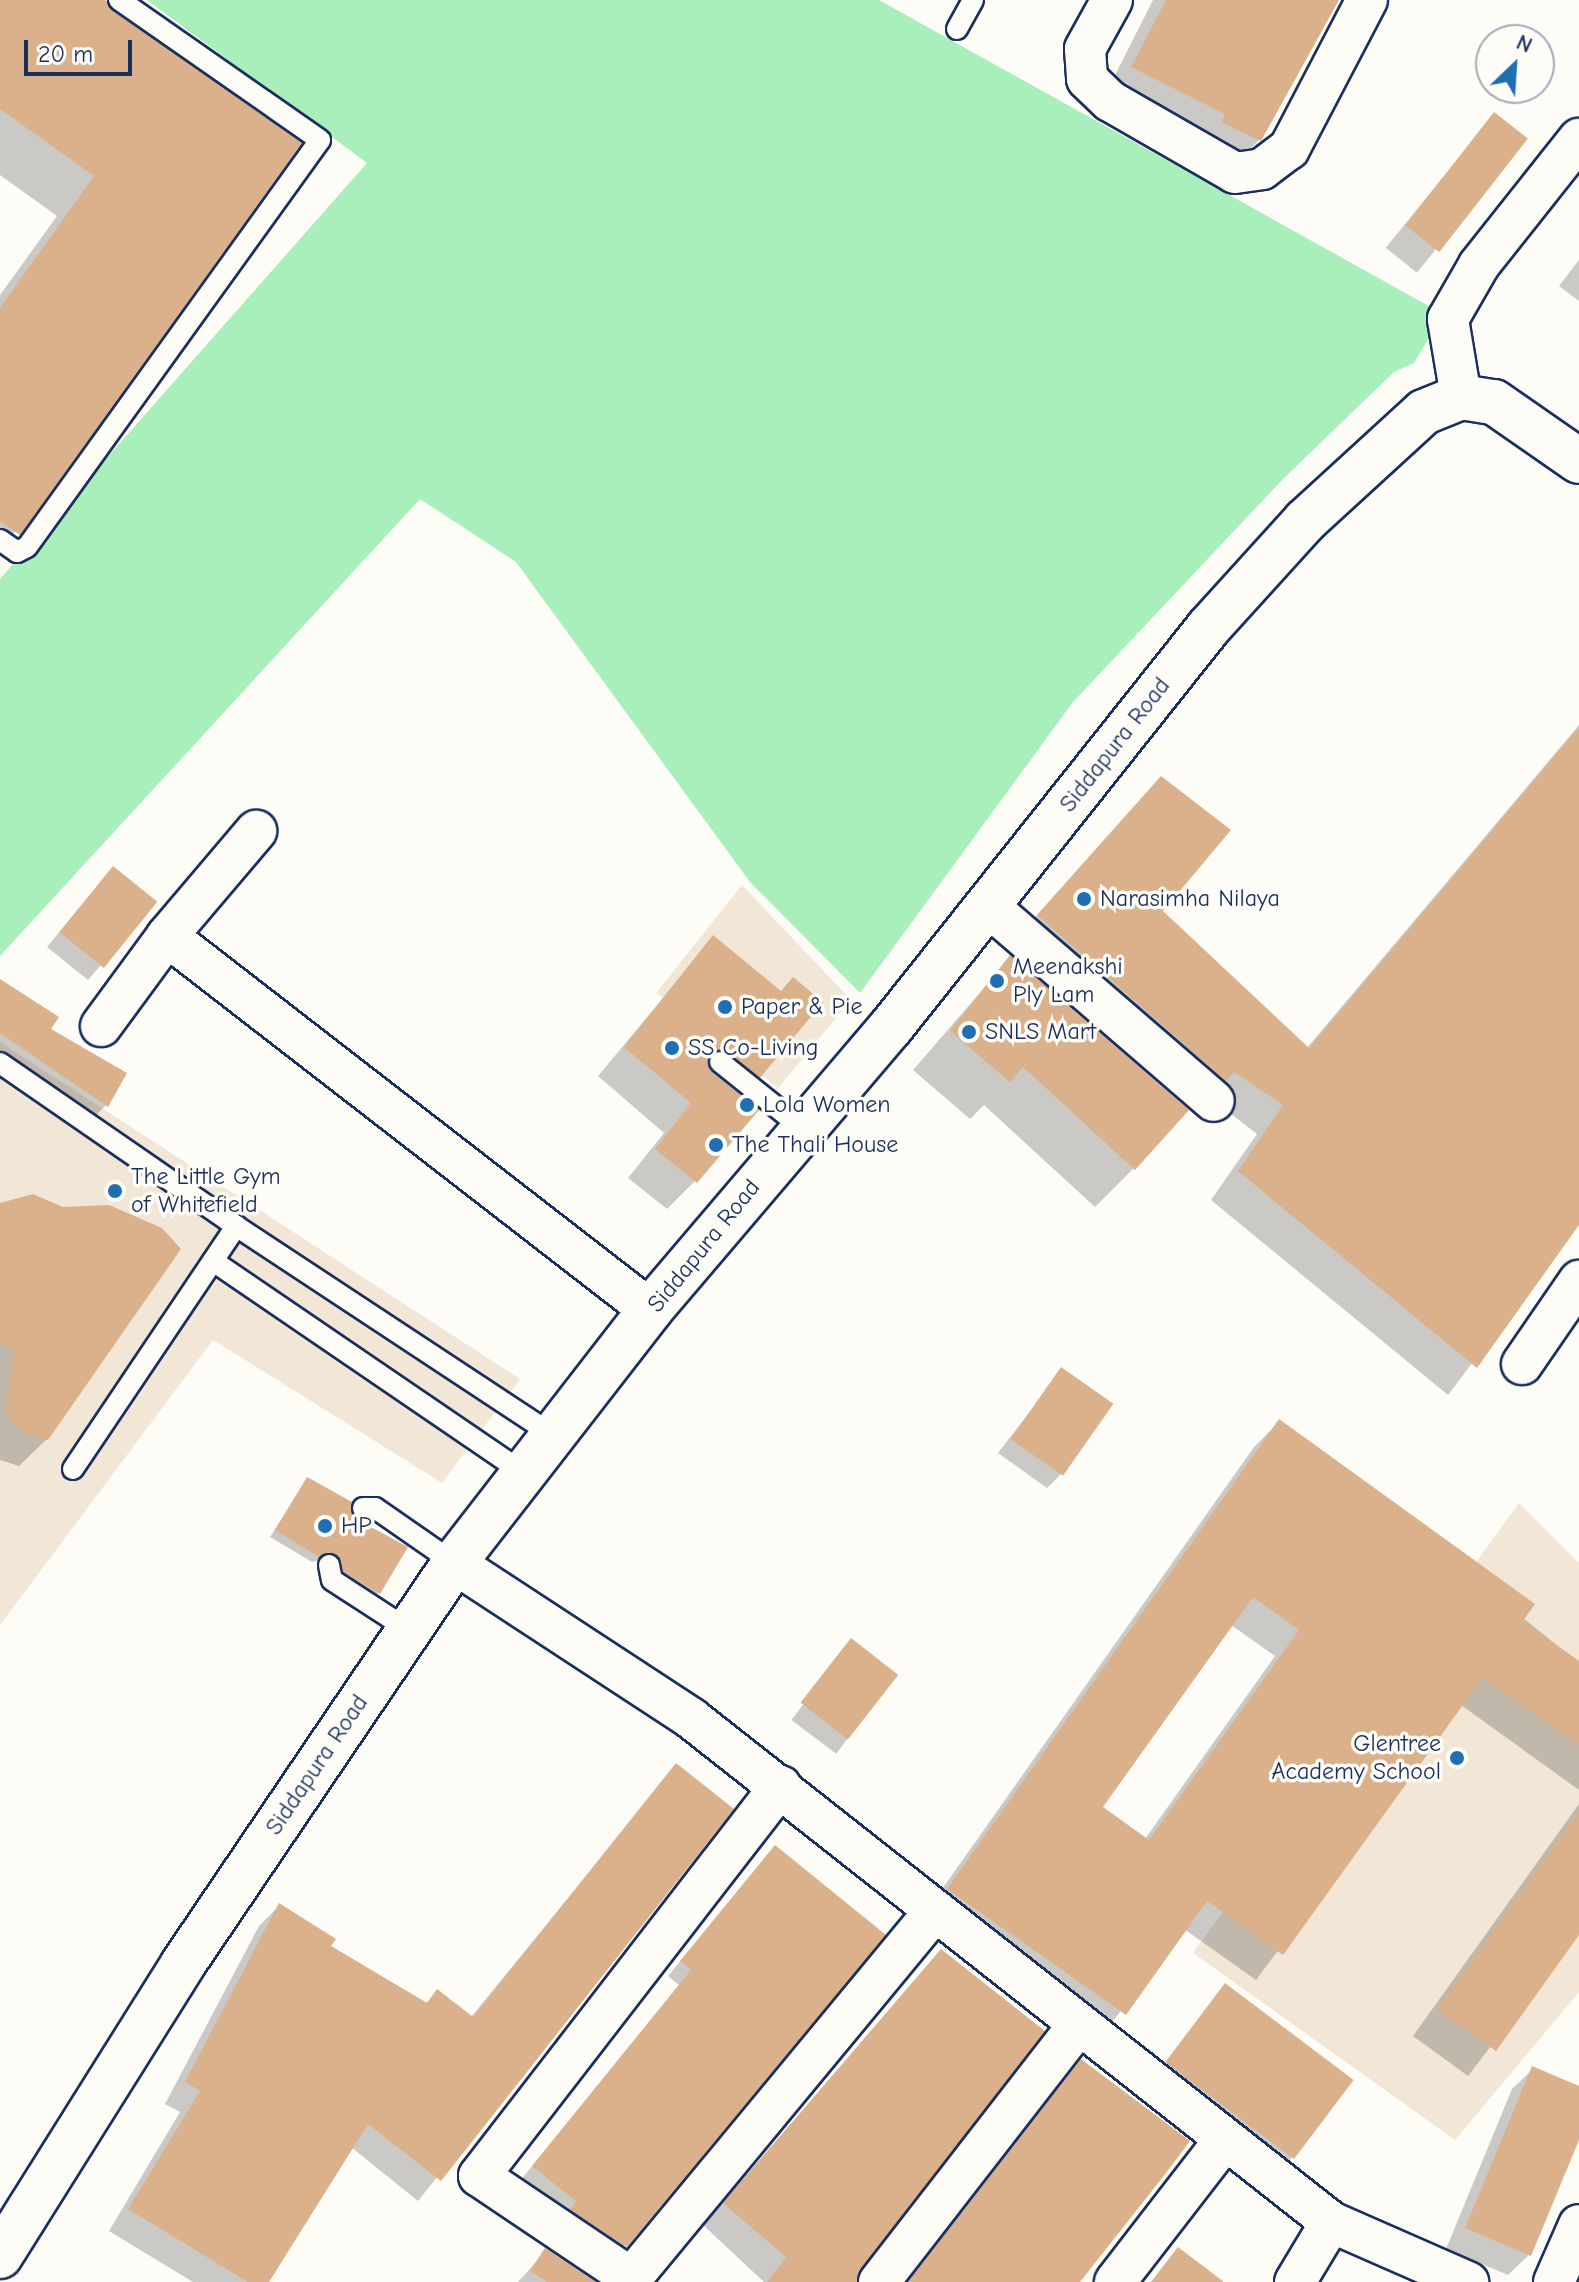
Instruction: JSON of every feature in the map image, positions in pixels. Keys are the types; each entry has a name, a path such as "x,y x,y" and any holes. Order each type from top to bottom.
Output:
{"street":[{"path":"1112,0 1085,49 1087,79 1110,101 1235,173 1262,169 1289,149 1367,0"},
{"path":"1579,139 1479,265 1448,319 1461,397 1494,402 1579,461"},
{"name":"Siddapura Road","path":"0,2256 177,1972 454,1563 552,1434 801,1127 988,906 1209,627 1294,533 1424,412 1461,397"},
{"path":"101,1026 167,936 256,831"},
{"path":"988,906 1214,1101"},
{"path":"167,936 650,1310"},
{"path":"1522,1364 1579,1281"},
{"path":"454,1563 780,1786 1224,2141 1331,2222 1468,2282"},
{"path":"780,1786 479,2176 629,2280 935,1911"},
{"path":"879,2282 1078,2025"},
{"path":"1115,2282 1224,2141"},
{"path":"1295,2282 1331,2222"},
{"path":"1554,2282 1579,2225"}],"lane":[{"path":"0,540 17,552 27,547 320,140 119,0"},
{"path":"957,29 973,0"},
{"path":"720,1062 801,1127"},
{"path":"0,1063 236,1226 552,1434"},
{"path":"73,1469 236,1226"},
{"path":"213,1261 524,1473"},
{"path":"363,1508 375,1508 454,1563"},
{"path":"329,1565 332,1580 409,1630"}],"shaded area":[{"path":"742,885 851,1000 778,1088 656,993"},
{"name":"The Little Gym of Whitefield","path":"0,1042 520,1379 442,1483 213,1340 0,1625"},
{"name":"Glentree Academy School","path":"1519,1503 1579,1563 1579,1992 1455,2140 1193,1953"}],"green space":[{"path":"147,0 879,0 1443,314 1414,363 1394,372 1283,479 1073,702 860,993 750,882 516,562 420,499 0,956 0,579 367,163"}],"building":[{"path":"0,0 105,0 302,143 20,535 0,521 0,308 94,176 0,109"},
{"path":"1166,0 1339,0 1261,141 1221,122 1225,114 1131,67"},
{"path":"1494,112 1528,138 1439,252 1405,225"},
{"path":"1579,727 1579,1225 1477,1368 1238,1171 1283,1105 1234,1072 1226,1081 1037,915 1161,776 1231,830 1163,911 1309,1048"},
{"path":"113,866 157,902 104,968 60,932"},
{"path":"713,935 781,991 793,977 823,1002 760,1078 727,1051 709,1055 711,1072 759,1110 697,1183 655,1149 691,1103 624,1047"},
{"path":"1010,955 1189,1110 1135,1170 1023,1067 1010,1082 950,1031"},
{"path":"0,979 59,1017 51,1029 127,1073 108,1107 0,1033"},
{"path":"33,1194 63,1207 109,1205 162,1228 181,1249 48,1440 23,1432 6,1414 14,1350 0,1343 0,1203"},
{"path":"1061,1367 1113,1404 1063,1476 1011,1439"},
{"path":"1279,1419 1535,1604 1523,1621 1579,1661 1579,1746 1483,1677 1283,1955 1207,1901 1126,2015 947,1889","holes":["1253,1597 1299,1630 1149,1840 1103,1807"]},
{"path":"307,1477 352,1502 356,1519 408,1547 380,1594 344,1572 334,1553 319,1557 275,1530"},
{"path":"851,1638 898,1675 848,1740 801,1703"},
{"path":"676,1763 734,1809 441,2181 368,2124 269,2282 248,2282 128,2209 200,2091 185,2082 279,1903 336,1939 331,1946 427,2003 437,1989 473,2017"},
{"path":"1579,1811 1579,1935 1496,2051 1437,2010"},
{"path":"775,1845 886,1935 627,2247 570,2210 576,2201 532,2166 691,1970 680,1961"},
{"path":"941,1949 1045,2031 856,2282 767,2282 786,2257 723,2203"},
{"path":"1225,1983 1354,2080 1294,2159 1165,2062"},
{"path":"1081,2059 1190,2141 1166,2173 1080,2282 908,2282"},
{"path":"1532,2066 1579,2086 1579,2140 1531,2256 1465,2228"},
{"path":"1178,2247 1224,2282 1151,2282"},
{"path":"545,2248 596,2282 547,2282 530,2271"}],"place":[{"name":"Narasimha Nilaya","path":"1084,899"},
{"name":"Meenakshi Ply Lam","path":"997,981"},
{"name":"Paper & Pie","path":"725,1007"},
{"name":"SNLS Mart","path":"969,1032"},
{"name":"SS Co-Living","path":"672,1048"},
{"name":"Lola Women","path":"747,1105"},
{"name":"The Thali House","path":"716,1145"},
{"name":"The Little Gym of Whitefield","path":"115,1191"},
{"name":"HP","path":"325,1526"},
{"name":"Glentree Academy School","path":"1457,1758"}]}
